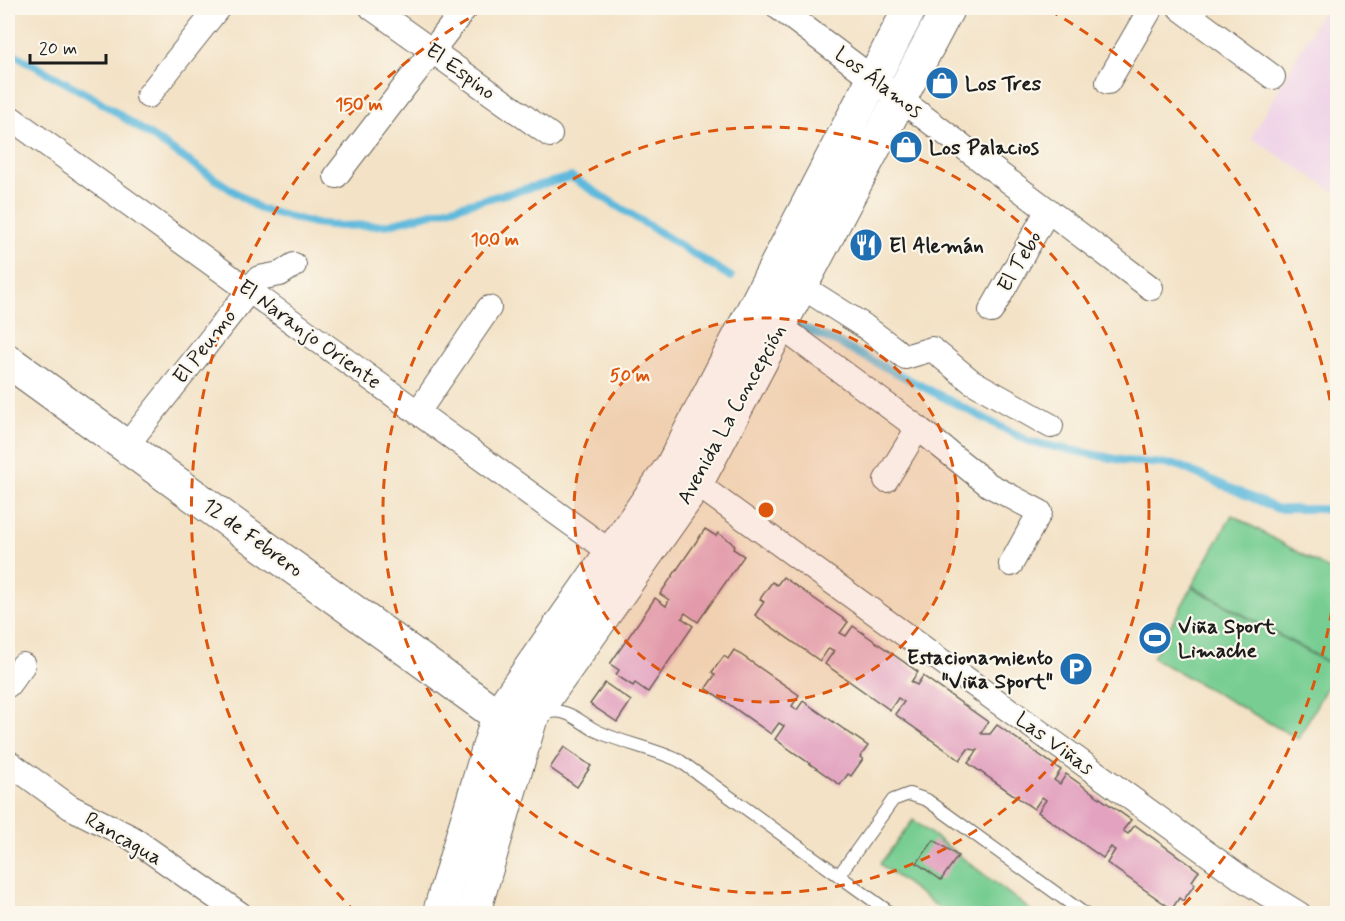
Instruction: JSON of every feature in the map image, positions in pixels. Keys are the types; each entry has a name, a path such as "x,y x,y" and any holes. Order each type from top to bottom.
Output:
{"street":[{"path":"148,96 218,8"},
{"name":"El Espino","path":"372,8 550,135"},
{"path":"336,176 465,8"},
{"name":"Los Álamos","path":"779,8 1151,288"},
{"name":"Avenida La Concepción","path":"684,475 873,78 910,8"},
{"name":"Avenida La Concepción","path":"439,914 499,714 624,561 684,475 780,326 948,8"},
{"path":"1108,82 1151,8"},
{"path":"1180,8 1273,76"},
{"name":"El Naranjo Oriente","path":"8,116 624,561"},
{"name":"El Tebo","path":"991,311 1048,210"},
{"name":"El Peumo","path":"127,445 259,278 280,274 294,266"},
{"path":"801,286 864,326 905,357 932,349 971,381 1051,426"},
{"path":"418,412 489,308"},
{"path":"780,326 918,428 989,485 1040,512 1011,564"},
{"name":"12 de Febrero","path":"8,361 486,707 499,714"},
{"path":"886,480 918,428"},
{"name":"Las Viñas","path":"684,475 1244,880 1299,914"},
{"name":"Avenida La Concepción","path":"473,914 531,718 558,680 624,561"},
{"path":"8,685 23,665"},
{"path":"499,714 531,718"},
{"name":"Rancagua","path":"8,762 69,807 132,838 240,914"}],"lane":[{"path":"558,680 568,713"},
{"path":"531,718 551,711 568,713 596,731 622,742 660,751 680,761 892,914"},
{"path":"839,875 893,800 909,794 927,800 1085,914"}],"shaded area":[{"path":"1324,8 1337,8 1337,193 1251,138"}],"green space":[{"path":"1232,515 1337,574 1337,667 1192,586"},
{"path":"1192,587 1337,668 1298,739 1153,658"},
{"path":"913,820 1034,913 946,913 880,864"}],"building":[{"path":"705,529 716,536 718,533 735,545 733,549 744,556 698,622 685,613 682,618 693,626 648,692 635,683 633,686 616,675 619,670 610,664 655,598 666,606 669,600 660,594"},
{"path":"783,577 848,622 840,633 846,636 853,626 918,672 911,682 917,685 923,676 988,722 982,734 990,734 997,725 1061,770 1054,780 1060,784 1066,774 1131,820 1123,830 1125,832 1128,834 1135,825 1199,871 1192,881 1195,884 1183,901 1179,898 1172,909 1107,863 1115,850 1111,847 1103,858 1038,812 1046,800 1042,797 1034,809 968,763 978,750 968,749 960,760 895,714 904,702 898,698 890,710 825,664 834,651 829,648 820,661 755,615 764,602 760,599 772,582 777,585"},
{"path":"734,650 799,695 792,706 797,710 803,701 868,746 860,757 863,759 851,776 848,774 840,785 775,739 784,726 779,723 771,734 706,688 715,675 712,672 724,656 728,659"},
{"path":"605,683 631,701 617,722 590,704"},
{"path":"564,747 591,766 577,787 550,768"},
{"path":"934,840 958,856 941,880 917,863"}],"waterway":[{"path":"8,51 99,101 260,209 313,223 339,226 386,225 571,177 731,277"},
{"path":"796,325 838,343 1030,442 1126,461 1177,465 1278,509 1338,509"}],"place":[{"name":"Los Tres","path":"942,83"},
{"name":"Los Palacios","path":"906,147"},
{"name":"El Alemán","path":"866,245"},
{"name":"Viña Sport Limache","path":"1155,638"},
{"name":"Estacionamiento \"Viña Sport\"","path":"1076,669"}]}
